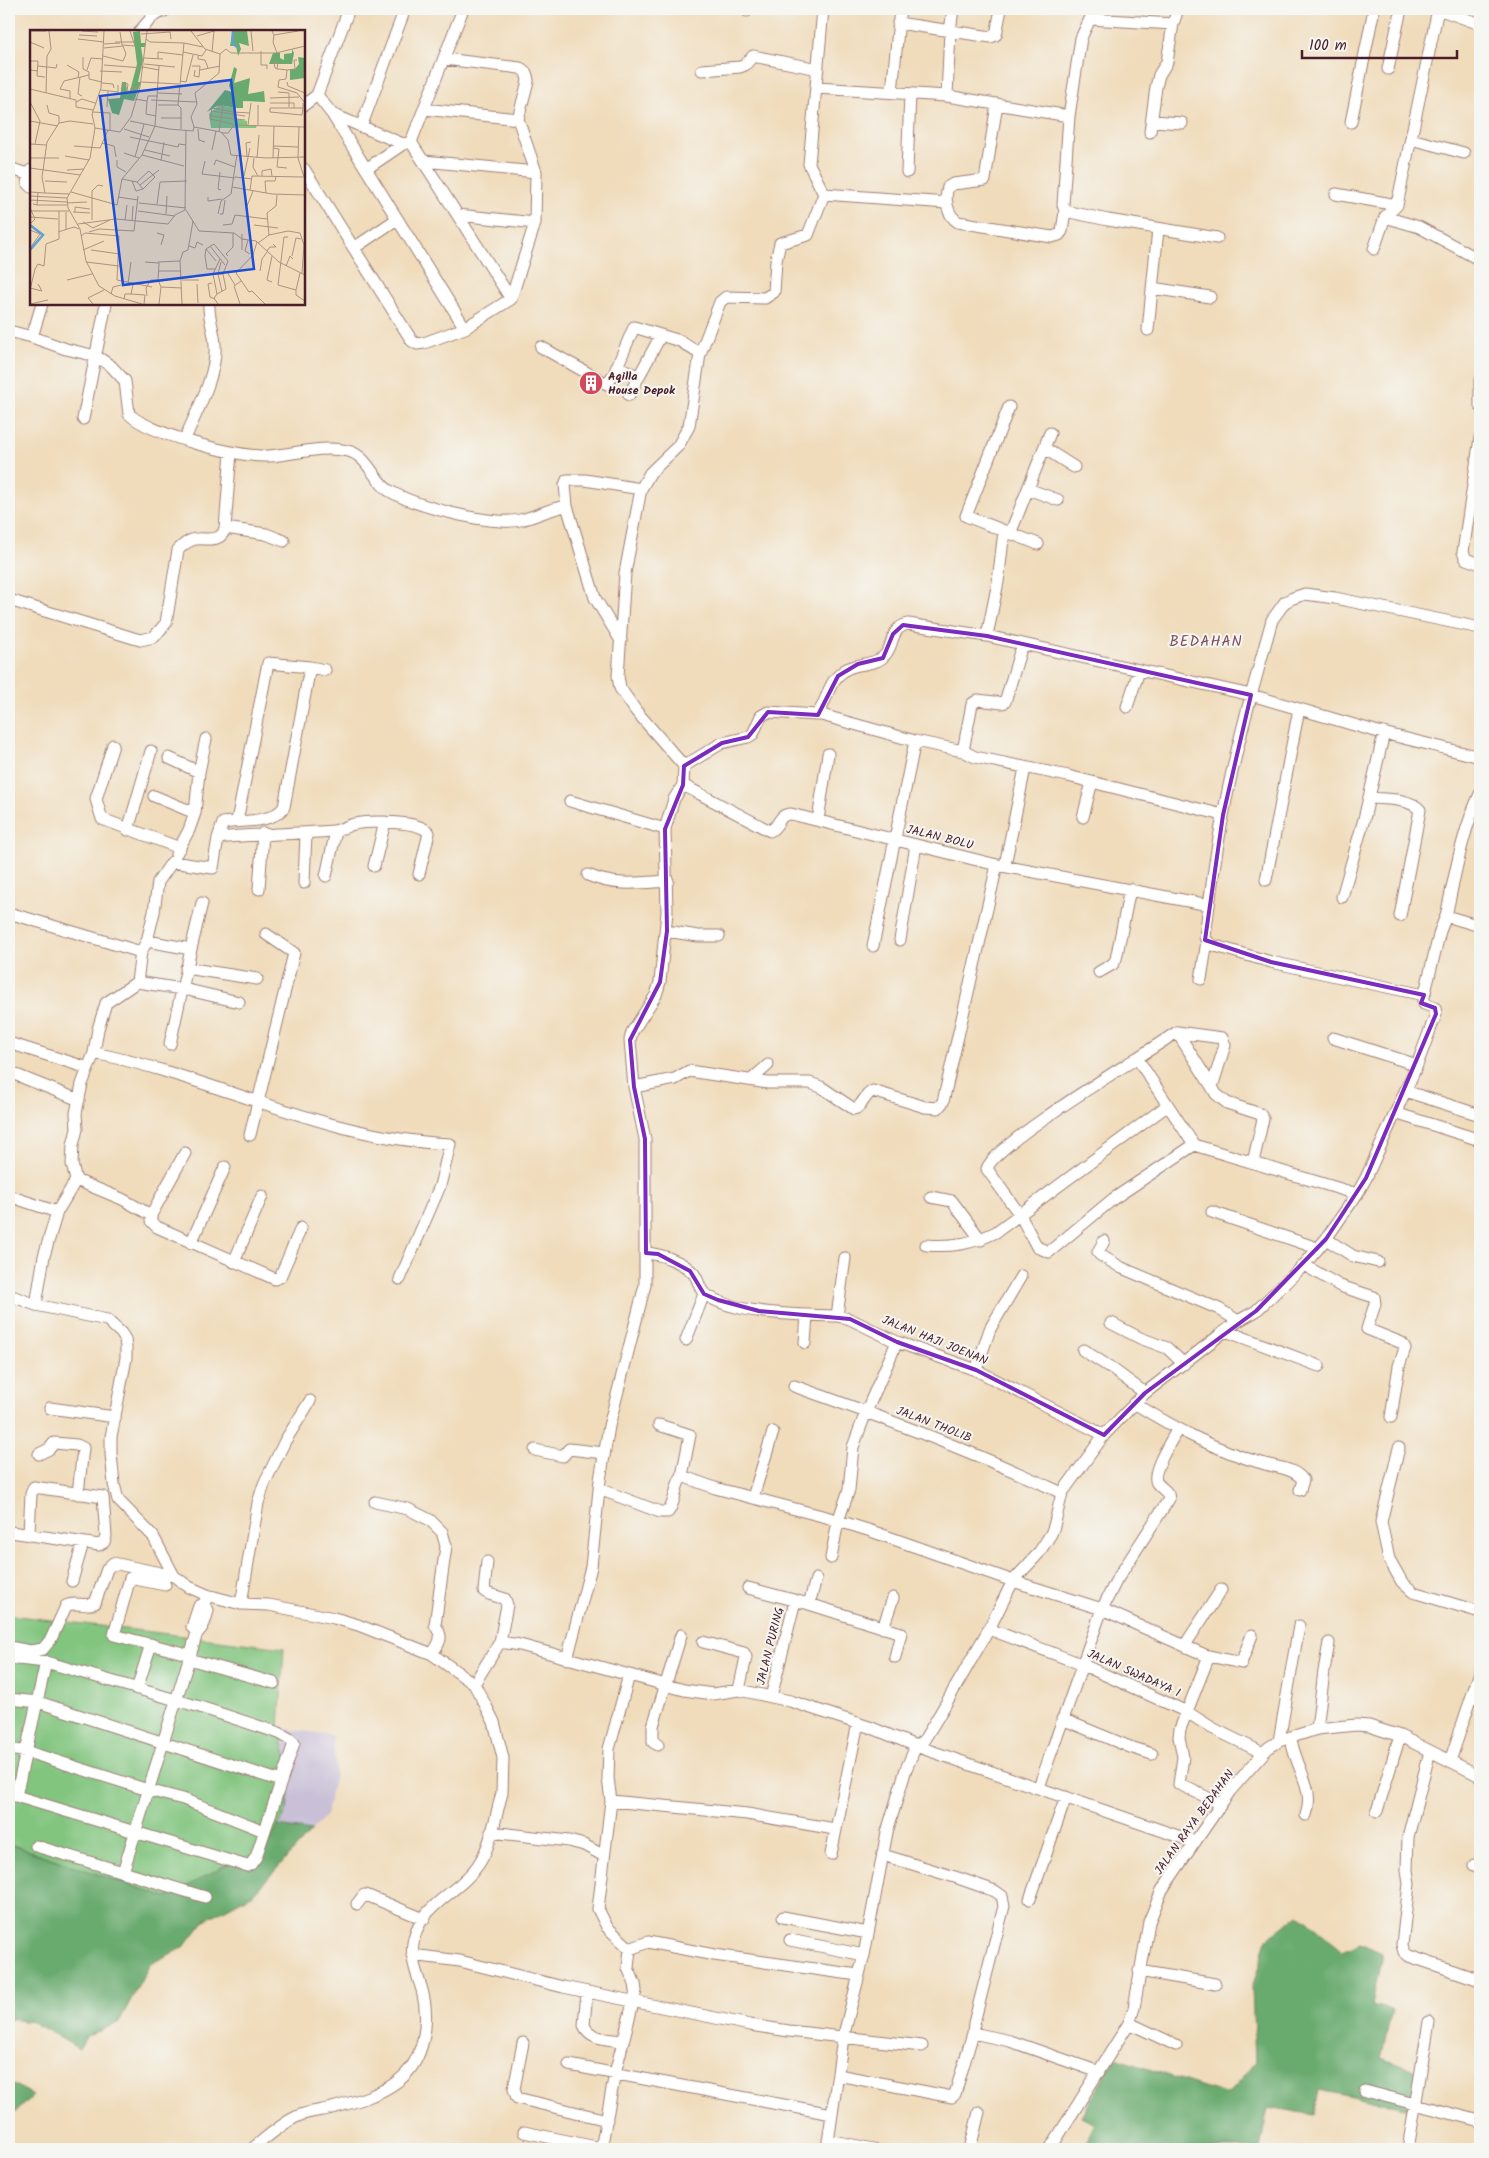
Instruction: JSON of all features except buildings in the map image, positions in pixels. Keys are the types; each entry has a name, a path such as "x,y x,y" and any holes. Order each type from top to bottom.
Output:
{"street":[{"path":"141,30 154,16 168,9"},
{"path":"305,104 317,94 349,9"},
{"path":"361,127 405,9"},
{"path":"366,169 407,143 424,109 463,9"},
{"path":"567,1659 591,1567 599,1489 609,1426 645,1285 645,1139 634,1087 630,1040 632,1032 656,995 660,982 667,931 668,881 665,828 674,799 683,786 684,766 636,711 617,682 622,641 625,573 641,488 650,473 678,446 689,426 700,354 717,307 726,297 765,298 774,292 776,261 780,243 808,235 824,194 809,164 823,9"},
{"path":"892,92 900,9"},
{"path":"947,96 953,9"},
{"path":"898,23 991,37 996,35 1001,9"},
{"path":"1178,9 1173,24 1166,62 1159,75 1156,87 1152,126 1182,123"},
{"path":"1351,122 1374,9"},
{"path":"1388,69 1401,9"},
{"path":"1374,249 1385,217 1397,205 1438,9 1480,24"},
{"path":"997,104 985,180 953,184 948,187 948,211 958,222 1052,237 1059,235 1062,231 1065,211 1062,199 1069,116 1081,38 1088,14 1173,24"},
{"path":"702,70 740,67 754,56 818,70"},
{"path":"305,171 412,341 417,344 424,343 465,328 511,299 535,224 536,172 518,119 528,81 526,72 520,68 444,59"},
{"path":"817,88 947,96 1069,116"},
{"path":"317,94 332,114 465,328"},
{"path":"907,172 910,94"},
{"path":"424,109 518,119"},
{"path":"332,114 361,127 407,143 424,161 511,299"},
{"path":"1411,139 1464,153"},
{"path":"424,161 536,172"},
{"path":"9,168 29,172 28,184 30,186"},
{"path":"824,194 947,203"},
{"path":"1336,194 1397,205"},
{"path":"1065,211 1217,238"},
{"path":"458,215 535,224"},
{"path":"1385,217 1419,227 1480,260"},
{"path":"354,248 397,219"},
{"path":"1148,330 1158,229"},
{"path":"1152,288 1210,297"},
{"path":"32,336 42,305"},
{"path":"83,419 106,305"},
{"path":"185,439 214,365 215,345 208,311 209,305"},
{"path":"541,347 607,384 634,327 680,341 700,354"},
{"path":"9,331 32,336 66,349 96,356 111,366 125,381 127,410 132,417 185,439 232,452 268,456 320,450 350,451 360,458 380,483 393,492 444,511 493,521 519,520 567,506"},
{"path":"629,395 661,335"},
{"path":"617,366 639,377"},
{"path":"1480,381 1480,406"},
{"path":"1009,407 966,516 1038,544"},
{"path":"987,636 1007,532 1028,490 1050,433"},
{"path":"1480,438 1464,552 1466,559 1480,564"},
{"path":"1044,448 1074,467"},
{"path":"9,600 140,640 154,637 166,623 178,550 190,540 214,539 220,536 225,528 232,452"},
{"path":"622,641 595,598 567,506 565,485 566,480 585,480 641,488"},
{"path":"1028,490 1058,500"},
{"path":"225,528 266,534 284,541"},
{"path":"1201,979 1207,941 1205,937 1209,905 1223,816 1251,695 1272,620 1285,602 1305,594 1336,598 1480,628"},
{"path":"818,714 827,690 838,676 848,668 878,661 883,658 888,652 893,634 903,625 908,624 987,636 1251,695 1384,733 1480,757"},
{"path":"963,752 972,704 978,700 1005,702 1022,645"},
{"path":"237,821 268,663 325,670"},
{"path":"172,862 213,868 218,838 223,824 268,818 275,816 284,807 310,667"},
{"path":"1127,707 1139,670"},
{"path":"1266,880 1299,709"},
{"path":"684,766 722,743 748,737 752,734 761,716 768,712 810,716 818,714 915,741 963,752 975,757 1092,782 1223,816"},
{"path":"1342,897 1369,798 1384,733"},
{"path":"137,982 141,952 147,941 158,882 180,848 189,830 194,813 199,772 206,739"},
{"path":"873,946 915,741"},
{"path":"113,745 96,799 102,818 128,830 180,848"},
{"path":"128,830 151,751"},
{"path":"818,820 828,754"},
{"path":"168,758 199,772"},
{"path":"634,1087 675,1079 689,1071 768,1083 816,1085 854,1109 860,1107 869,1092 873,1091 925,1107 935,1109 941,1106 1025,768"},
{"path":"1083,817 1092,782"},
{"name":"JALAN BOLU","path":"683,786 765,830 773,830 785,814 818,820 1001,865 1209,905"},
{"path":"873,2149 827,2144 844,2038 864,1955 888,1832 906,1769 916,1746 924,1740 989,1628 1013,1581 1038,1554 1050,1534 1054,1526 1062,1493 1104,1435 1145,1393 1238,1321 1256,1311 1304,1265 1326,1239 1357,1194 1417,1065 1436,1014 1435,1008 1423,1002 1424,995 1440,931 1446,916 1471,812 1480,794"},
{"path":"154,796 194,813"},
{"path":"1369,798 1404,802 1416,806 1420,810 1400,916"},
{"path":"570,801 665,828"},
{"path":"218,838 263,833 336,831 354,824 385,822 427,830 428,836 419,874"},
{"path":"374,866 385,822"},
{"path":"326,876 336,831"},
{"path":"304,883 306,832"},
{"path":"259,889 263,833"},
{"path":"900,940 916,845"},
{"path":"588,875 601,881 618,884 668,881"},
{"path":"1098,972 1113,964 1116,959 1130,889"},
{"path":"170,1044 202,903"},
{"path":"9,913 141,952"},
{"path":"1446,916 1480,926"},
{"path":"667,931 698,936 719,936"},
{"path":"250,1135 294,953 266,934"},
{"path":"147,941 191,949"},
{"path":"1207,941 1212,945 1271,962 1424,995"},
{"path":"186,968 257,979"},
{"path":"36,1305 44,1256 57,1212 76,1180 72,1164 73,1145 78,1129 76,1113 94,1053 98,1029 106,1003 137,982 183,989 239,1002"},
{"path":"1177,1032 1222,1101 1260,1114 1263,1118 1253,1162"},
{"path":"1194,1145 1113,1199 1049,1252 1037,1247 1020,1215 988,1173 987,1169 988,1164 994,1157 1058,1109 1177,1032 1210,1035 1222,1038 1224,1041 1225,1045 1212,1086"},
{"path":"1333,1038 1417,1065"},
{"path":"9,1043 88,1068"},
{"path":"94,1053 133,1061 257,1102 365,1133 450,1144 440,1186 400,1279"},
{"path":"1137,1058 1194,1145 1357,1194"},
{"path":"751,1080 768,1065"},
{"path":"9,1072 79,1100"},
{"path":"1405,1091 1480,1115"},
{"path":"926,1245 966,1244 981,1240 996,1232 1168,1105"},
{"path":"1395,1113 1480,1140"},
{"path":"185,1153 151,1215 151,1221 157,1227 275,1279 280,1277 301,1228"},
{"path":"191,1243 225,1167"},
{"path":"76,1180 122,1199 151,1215"},
{"path":"9,1196 57,1212"},
{"path":"234,1262 262,1196"},
{"path":"932,1197 952,1201 981,1240"},
{"path":"1212,1212 1317,1248"},
{"path":"1326,1239 1353,1256 1378,1262"},
{"path":"1104,1241 1098,1252 1122,1268 1204,1302 1238,1321"},
{"path":"646,1253 658,1254 690,1271 695,1275 704,1294 686,1340"},
{"path":"837,1316 846,1258"},
{"path":"1304,1265 1340,1286 1374,1297 1375,1304 1366,1329 1402,1343 1405,1348 1399,1366 1391,1416"},
{"path":"976,1370 990,1329 1022,1276"},
{"name":"JALAN HAJI JOENAN","path":"704,1294 746,1309 850,1318 897,1342 976,1370 1104,1435"},
{"path":"9,1295 36,1305 96,1316 107,1320 121,1332 125,1339 126,1358 115,1417 111,1454 114,1484 118,1500 153,1536 174,1576"},
{"path":"805,1343 808,1314"},
{"path":"1111,1323 1140,1338 1167,1348 1184,1364"},
{"path":"1226,1331 1319,1366"},
{"path":"831,1558 838,1520 849,1490 853,1446 897,1342"},
{"path":"1083,1350 1145,1393"},
{"name":"JALAN THOLIB","path":"794,1386 997,1463 1062,1493"},
{"path":"241,1604 258,1503 264,1484 284,1441 310,1401"},
{"path":"1134,1403 1178,1430 1236,1456 1290,1470 1303,1480 1300,1490"},
{"path":"50,1408 115,1417"},
{"path":"599,1489 660,1512 668,1512 672,1504 676,1484 682,1476 690,1435 659,1425"},
{"path":"1039,1786 1102,1609 1116,1581 1169,1499 1168,1494 1157,1483 1155,1477 1157,1468 1178,1430"},
{"path":"753,1497 773,1432"},
{"path":"39,1454 49,1449 54,1443 77,1445 83,1448 78,1494"},
{"path":"535,1450 564,1456 569,1448 604,1453"},
{"path":"1399,1448 1381,1522 1390,1560 1402,1582 1413,1592 1480,1612"},
{"path":"682,1476 715,1488 838,1520 1013,1581 1102,1609 1209,1656 1241,1663 1252,1634"},
{"path":"11,1532 99,1544 104,1542 106,1536 103,1497 34,1486 31,1494 29,1533"},
{"path":"105,1508 112,1506 118,1500"},
{"path":"375,1502 408,1509 430,1520 442,1532 446,1546 435,1625 441,1633 440,1642 432,1654"},
{"path":"72,1581 82,1543"},
{"path":"474,1684 500,1642 507,1605 505,1599 484,1591 487,1562"},
{"path":"9,1647 30,1650 43,1649 51,1639 66,1606 69,1604 90,1605 95,1603 107,1569 114,1563 174,1576 206,1599 241,1604 270,1605 334,1618 358,1625 432,1654 474,1684 494,1722 503,1758 502,1793 480,1863 468,1878 436,1903 424,1919 414,1939 412,1955 425,2005 426,2018 421,2046 410,2069 399,2081 374,2094 350,2103 298,2115 252,2149"},
{"path":"165,1585 130,1578 114,1634 274,1683"},
{"path":"809,1604 816,1580"},
{"path":"748,1588 809,1604 901,1634 895,1658"},
{"path":"1185,1645 1221,1590"},
{"path":"883,1628 893,1598"},
{"path":"123,1872 197,1634 192,1626 199,1606 206,1599"},
{"name":"JALAN PURING","path":"772,1696 795,1601"},
{"path":"1299,1626 1284,1739 1297,1760 1307,1783 1310,1804 1306,1815"},
{"name":"JALAN SWADAYA 1","path":"989,1628 1081,1664 1187,1712 1212,1728 1263,1753"},
{"path":"658,1745 653,1742 653,1726 681,1635"},
{"path":"500,1642 520,1645 684,1690 714,1694 739,1690 772,1696 1039,1786 1066,1798 1195,1842"},
{"path":"703,1642 744,1652 746,1657 739,1690"},
{"path":"1317,1729 1329,1643"},
{"path":"137,1690 151,1644"},
{"path":"1209,1656 1179,1737 1183,1757 1179,1784 1221,1804"},
{"path":"9,1658 46,1662 200,1707 290,1739 294,1747 252,1864 247,1866 12,1795 28,1752 46,1662"},
{"path":"1450,1761 1480,1672"},
{"path":"629,1675 609,1749 608,1778 611,1801 598,1909 607,1927 630,1949"},
{"path":"9,1699 38,1702 281,1781"},
{"path":"1062,1719 1152,1754"},
{"path":"831,1854 858,1724"},
{"name":"JALAN RAYA BEDAHAN","path":"1050,2149 1129,2023 1134,2008 1139,1971 1154,1906 1171,1874 1230,1791 1263,1753 1284,1739 1317,1729 1362,1725 1380,1728 1400,1736 1480,1776"},
{"path":"1377,1811 1400,1736"},
{"path":"9,1749 28,1752 148,1790 184,1798 264,1830"},
{"path":"1430,1751 1408,1838 1407,1870 1409,1884 1402,1945 1404,1952 1409,1956 1480,1980"},
{"path":"1030,1899 1066,1798"},
{"path":"611,1801 747,1814 835,1829"},
{"path":"491,1832 569,1841 591,1848 604,1856"},
{"path":"36,1846 205,1897"},
{"path":"838,2075 952,2097 957,2089 973,2033 1004,1906 1002,1896 994,1891 883,1855"},
{"path":"357,1904 366,1895 424,1919"},
{"path":"783,1917 868,1933"},
{"path":"790,1940 864,1955"},
{"path":"630,1949 648,1942 714,1955 858,1975"},
{"path":"524,2132 601,2148 615,2073 636,1991 628,1968 630,1949"},
{"path":"412,1955 460,1960 632,2002 789,2032 922,2046"},
{"path":"1139,1971 1215,1984"},
{"path":"587,1992 584,2025 586,2030 602,2038 623,2041"},
{"path":"1408,2149 1417,2103 1428,2022"},
{"path":"1129,2023 1176,2045"},
{"path":"973,2033 1010,2041 1099,2072"},
{"path":"522,2043 514,2089 517,2098 606,2120"},
{"path":"569,2065 832,2114"},
{"path":"1365,2090 1480,2121"},
{"path":"970,2149 979,2112"}],"highlighted area":[{"path":"903,625 987,636 1251,695 1223,815 1205,940 1271,962 1424,995 1421,1003 1435,1008 1436,1014 1366,1178 1326,1239 1256,1311 1145,1393 1104,1435 976,1370 897,1342 850,1319 759,1311 718,1300 704,1294 690,1271 658,1254 646,1253 645,1139 634,1087 630,1040 660,982 667,931 665,829 683,785 684,766 722,743 748,737 768,712 818,715 838,676 858,664 883,658 893,634"}],"shaded area":[{"path":"279,1728 332,1735 336,1770 326,1815 312,1831 278,1826 287,1810"}],"green space":[{"path":"9,1615 284,1648 279,1728 291,1775 287,1810 265,1851 229,1863 167,1898 9,1844 9,1730 15,1710 9,1708"},
{"path":"278,1826 312,1831 253,1894 205,1920 184,1947 150,1964 119,2022 86,2037 79,2049 33,2022 9,2019 9,1844 167,1898 229,1863 265,1851"},
{"path":"1299,1914 1343,1951 1360,1943 1382,1953 1372,2005 1392,2010 1381,2058 1418,2072 1410,2109 1319,2090 1314,2115 1268,2107 1260,2149 1083,2149 1095,2124 1081,2117 1115,2058 1228,2095 1255,2061 1252,1988 1267,1939"},
{"path":"9,2081 33,2096 9,2119"}],"place":[{"name":"Aqilla House Depok","path":"591,383"}],"district":[{"name":"BEDAHAN","path":"1206,641"}]}
